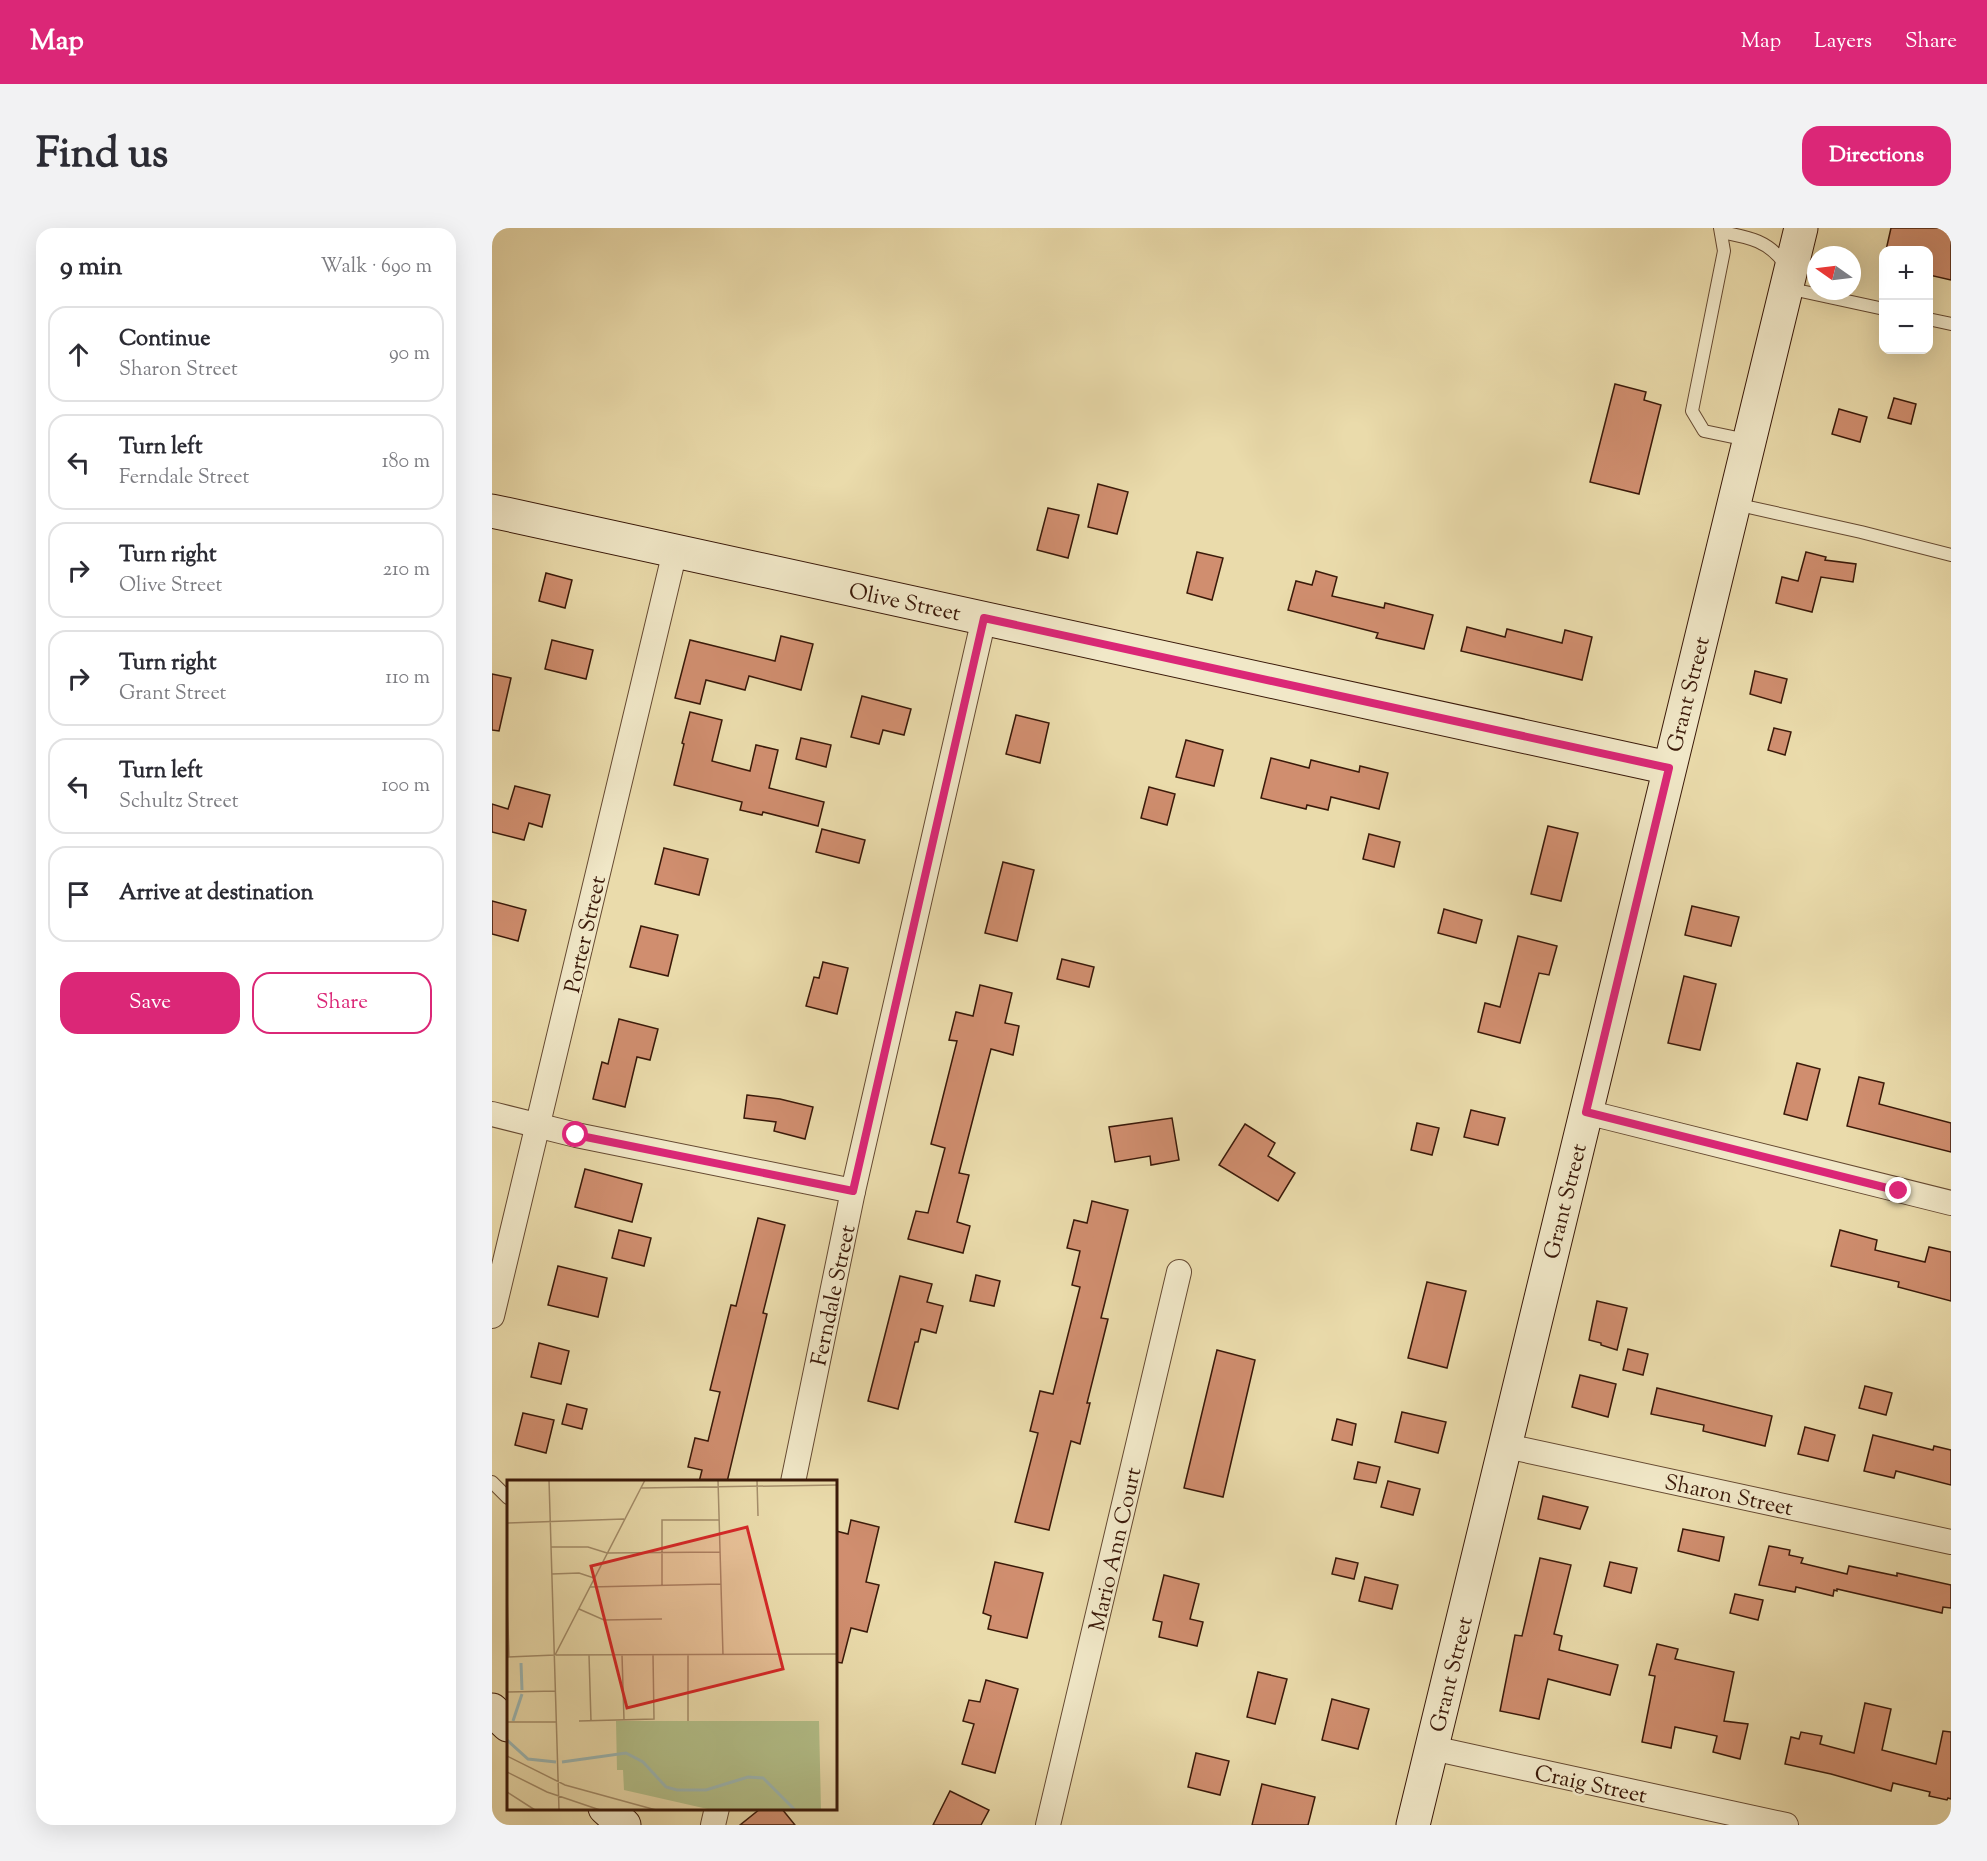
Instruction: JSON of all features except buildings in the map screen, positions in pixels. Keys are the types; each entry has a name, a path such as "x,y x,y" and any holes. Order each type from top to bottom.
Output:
{"street":[{"name":"Grant Street","path":"1413,1825 1801,228"},
{"name":"Olive Street","path":"492,511 1669,768"},
{"name":"Porter Street","path":"492,1316 675,551"},
{"name":"Ferndale Street","path":"794,1480 853,1191 984,618"},
{"path":"1586,1112 1951,1203"},
{"path":"492,1114 576,1135 853,1191"},
{"name":"Mario Ann Court","path":"1048,1825 1179,1272"},
{"name":"Sharon Street","path":"1506,1446 1951,1542"},
{"path":"492,1710 507,1724"},
{"name":"Craig Street","path":"1432,1748 1786,1825"},
{"path":"606,1810 624,1825"},
{"path":"713,1825 717,1810"}],"lane":[{"path":"1749,440 1704,431 1692,411 1724,251 1721,230 1746,237 1778,253 1788,280 1879,307"},
{"path":"1933,320 1951,324"},
{"path":"1734,504 1951,555"},
{"path":"492,1482 507,1497"}],"route":[{"path":"576,1135 853,1191 984,618 1669,768 1586,1112 1899,1191"}]}
